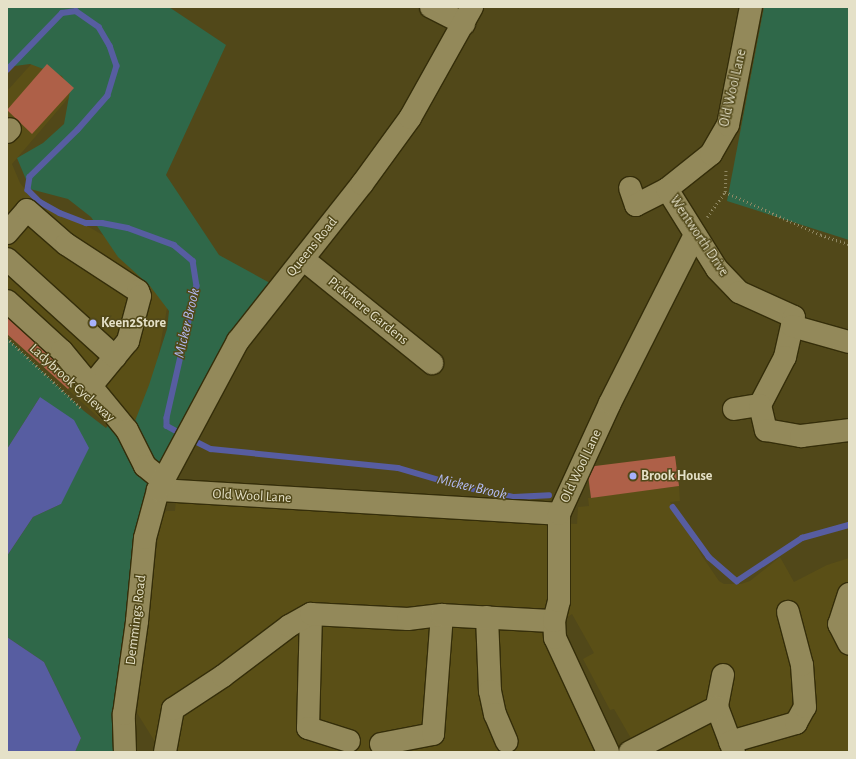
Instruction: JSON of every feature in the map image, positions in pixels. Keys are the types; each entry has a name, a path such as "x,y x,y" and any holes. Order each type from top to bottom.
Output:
{"street":[{"path":"430,7 468,15"},
{"name":"Old Wool Lane","path":"630,188 636,205 667,189 711,154 728,125 751,7"},
{"name":"Queens Road","path":"160,485 212,386 252,322 410,118 468,15"},
{"name":"Wentworth Drive","path":"667,189 717,269 739,292 794,318 792,326"},
{"path":"7,234 27,210 66,244 138,290 140,296 128,341 91,386"},
{"name":"Old Wool Lane","path":"160,485 563,504 695,235"},
{"name":"Pickmere Gardens","path":"303,258 432,363"},
{"path":"7,259 115,357"},
{"path":"7,301 62,351 127,430 145,466 160,485"},
{"path":"849,342 792,326 785,357 760,405 766,430 802,436 849,430"},
{"path":"734,409 760,405"},
{"name":"Demmings Road","path":"125,752 124,714 138,621 145,538 160,485"},
{"path":"563,504 559,601 554,621 555,638 607,752"},
{"path":"849,594 839,624 849,644"},
{"path":"723,675 717,707 732,747 796,723 805,707 802,665 788,612"},
{"path":"164,752 173,709 224,676 289,626 311,614 408,619 442,615 554,621"},
{"path":"311,614 308,728 349,741"},
{"path":"381,744 433,734 442,615"},
{"path":"487,617 486,640 490,691 496,714 507,742"},
{"path":"630,752 717,707"}],"path":[{"path":"695,235 725,192 821,235 849,244"},
{"name":"Ladybrook Cycleway","path":"7,338 84,411"}],"shaded area":[{"path":"44,50 82,82 12,164 20,183 38,205 89,227 173,276 148,411 138,439 109,427 7,334 7,91"},
{"path":"679,486 680,501 670,502 702,556 719,581 724,584 741,584 750,581 780,557 794,582 827,565 849,558 849,752 639,752 614,709 610,710 583,659 594,653 572,614 551,628 608,752 176,752 157,745 137,713 160,520 162,514 167,511 175,511 176,499 577,524 578,507 589,506 588,498"}],"green space":[{"path":"7,7 169,7 226,45 166,175 219,255 279,288 162,480 125,752 75,752 81,738 44,662 7,637 7,556 33,517 61,504 40,397 7,449 7,338 84,411 106,428 116,416 135,421 149,385 167,329 169,311 150,286 118,257 91,217 68,199 30,189 17,158 43,143 64,124 70,91 62,76 30,64 7,67"},
{"path":"764,7 849,7 849,240 727,201"}],"water":[{"path":"40,397 74,420 89,448 61,504 33,517 7,556 7,449"},
{"path":"7,637 44,662 81,738 75,752 7,752"}],"building":[{"path":"47,64 74,88 32,134 7,110"},
{"path":"7,311 57,358 74,383 68,389 7,334"},
{"name":"Brook House","path":"675,456 679,486 591,498 587,467"}],"waterway":[{"name":"Micker Brook","path":"7,70 62,13 76,11 99,27 110,46 117,66 108,96 78,130 30,177 28,190 40,202 60,213 86,223 102,223 128,228 174,245 193,261 197,286 167,418 167,426 183,435"},
{"name":"Micker Brook","path":"191,439 211,449 398,468 463,487 514,497 549,495"},
{"name":"Micker Brook","path":"673,507 709,557 737,581 802,538 849,525"}],"place":[{"name":"Keen2Store","path":"93,323"},
{"name":"Brook House","path":"633,476"}]}
